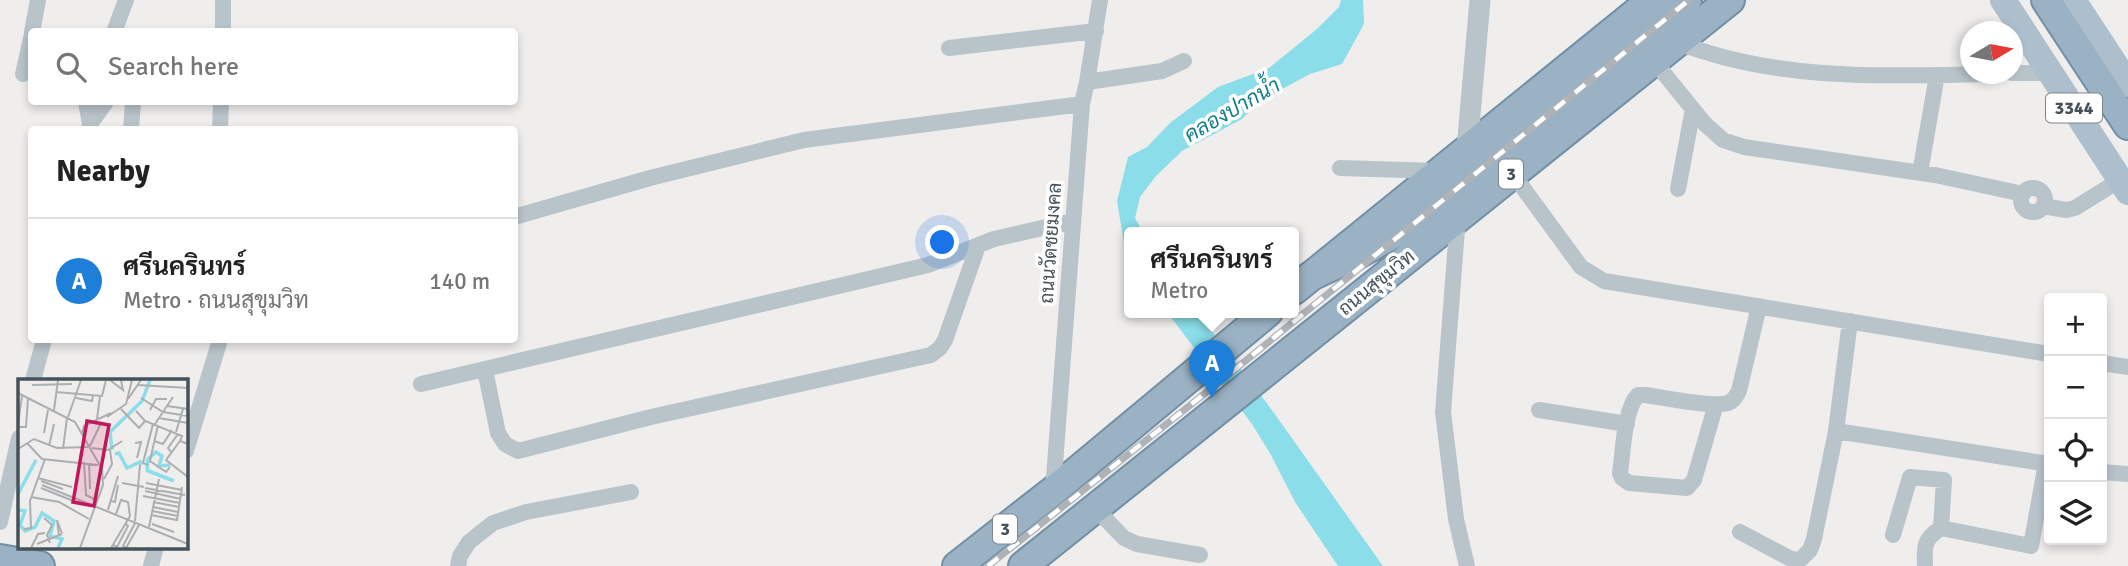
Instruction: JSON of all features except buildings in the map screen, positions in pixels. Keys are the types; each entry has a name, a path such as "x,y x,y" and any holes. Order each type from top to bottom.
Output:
{"highway":[{"name":"ถนนสุขุมวิท","path":"1034,562 1095,508 1293,350 1450,193 1468,149 1652,0"},
{"path":"1450,193 1687,0"},
{"name":"ถนนสุขุมวิท","path":"1303,283 1450,193 1512,173 1730,0"},
{"path":"2046,0 2128,125"},
{"name":"3","path":"957,566 1053,491 1261,318"},
{"path":"0,559 40,566"}],"main road":[{"name":"3344","path":"2003,0 2022,12 2052,73 2124,186"},
{"name":"3344","path":"2073,0 2128,84"}],"street":[{"path":"33,28 38,0"},
{"path":"223,0 223,28"},
{"name":"ถนนวัดชยมงคล","path":"1053,491 1082,104 1100,0"},
{"path":"1468,149 1480,0"},
{"path":"116,28 124,7"},
{"path":"124,7 126,28"},
{"path":"949,48 1096,31"},
{"path":"1677,43 1738,62 1772,68 1813,72 1960,75"},
{"path":"23,74 28,51"},
{"path":"1653,60 1693,109 1723,140 1744,147 1920,173 2023,194 2021,202 2029,211 2037,211 2043,206 2066,210 2076,208 2124,186"},
{"path":"1087,82 1162,71 1184,61"},
{"path":"2023,73 2052,73"},
{"path":"1920,173 1937,75"},
{"path":"518,216 650,178 804,140 1082,104"},
{"path":"86,105 89,126"},
{"path":"90,126 104,105"},
{"path":"131,126 133,105"},
{"path":"220,126 221,105"},
{"path":"1678,189 1693,109"},
{"path":"1340,168 1450,193 1443,412 1457,519 1467,566"},
{"path":"1512,173 1581,267 1604,281 2044,353"},
{"path":"421,384 928,265 994,239 1073,221"},
{"path":"485,370 498,433 505,444 518,451 651,417 931,355 945,340 978,246"},
{"path":"1716,404 1694,480 1687,488 1629,482 1622,478 1620,473 1633,400 1637,396 1730,403 1738,391 1759,306"},
{"path":"1740,532 1799,561 1810,550 1836,431 1850,321"},
{"path":"33,379 43,343"},
{"path":"187,449 219,343"},
{"path":"2107,364 2128,367"},
{"path":"1539,410 1627,424"},
{"path":"1836,431 2044,463"},
{"path":"0,522 18,442"},
{"path":"2107,472 2128,474"},
{"path":"1893,535 1910,477 1944,480 1941,528"},
{"path":"1924,566 1924,548 1930,535 1941,528 2031,547 2044,482"},
{"path":"458,566 460,556 469,542 493,523 526,512 631,492"},
{"path":"1095,508 1124,538 1137,544 1200,555"},
{"path":"150,566 156,548"}],"water":[{"name":"คลองปากน้ำ","path":"1341,0 1363,0 1364,24 1342,64 1310,74 1260,101 1242,119 1182,151 1156,176 1140,197 1135,218 1140,227 1124,227 1124,243 1117,201 1128,157 1147,147 1170,123 1218,87 1269,68 1317,29 1339,7"},
{"path":"1172,318 1202,318 1266,402 1383,566 1338,566 1295,502 1252,424"}],"railway":[{"path":"1299,317 1689,0"},
{"path":"988,566 1298,318"}],"place":[{"name":"ศรีนครินทร์","path":"1212,398"}]}
